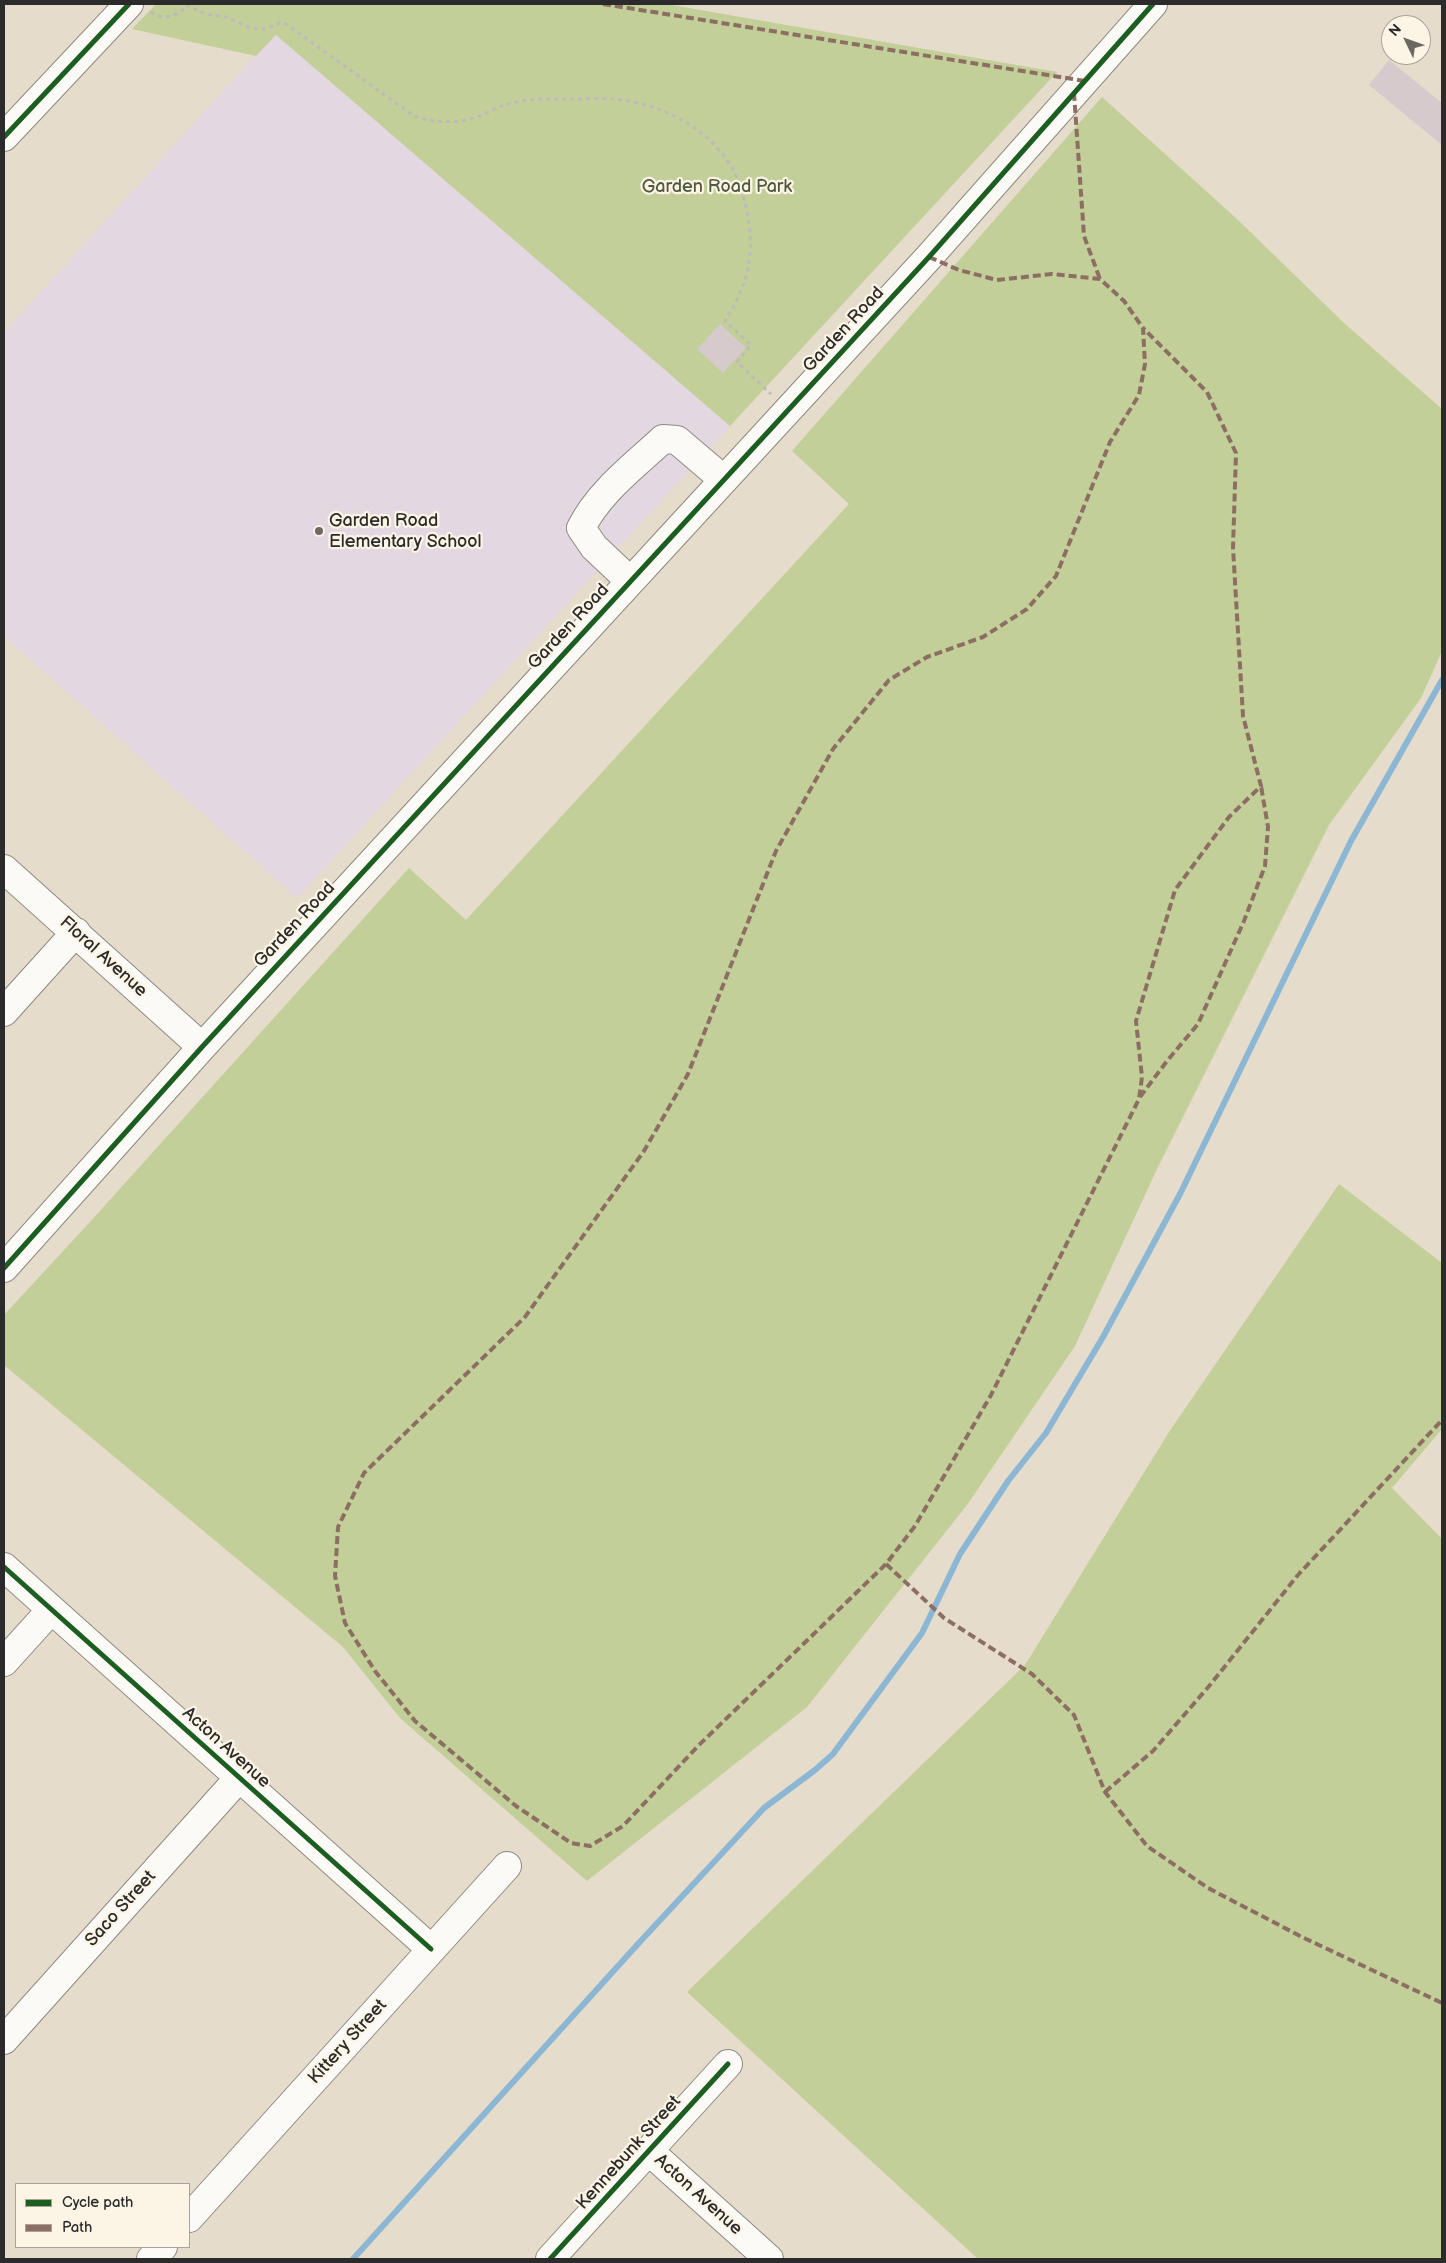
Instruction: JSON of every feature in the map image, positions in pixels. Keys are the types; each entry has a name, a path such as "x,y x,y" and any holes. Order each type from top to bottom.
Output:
{"street":[{"name":"Garden Road","path":"4,1268 202,1047 933,252 1154,4"},
{"path":"4,137 136,6"},
{"path":"630,581 594,547 581,528 589,513 615,484 663,439 677,440 724,480"},
{"name":"Floral Avenue","path":"4,869 202,1047"},
{"path":"4,1012 76,932"},
{"name":"Acton Avenue","path":"4,1567 431,1949"},
{"path":"4,1662 50,1610"},
{"name":"Saco Street","path":"4,2040 239,1778"},
{"name":"Kittery Street","path":"190,2217 507,1866"},
{"name":"Kennebunk Street","path":"550,2259 728,2064"},
{"name":"Acton Avenue","path":"649,2151 769,2259"},
{"path":"151,2259 161,2248"}],"path":[{"path":"136,6 164,18 174,15 188,5 206,14 226,17 251,28 265,28 280,23 286,24 414,116 426,120 453,122 468,120 500,106 527,100 614,99 662,110 694,127 729,160 740,184 750,225 751,264 743,289 725,320 751,345 737,362 788,410"}],"shaded area":[{"name":"Garden Road Elementary School","path":"275,34 730,426 297,898 4,636 4,333"}],"green space":[{"name":"Garden Road Park","path":"156,4 666,4 1057,72 730,426 276,35 256,56 132,29"},
{"path":"1102,97 1237,219 1344,323 1442,409 1442,651 1421,698 1329,825 1157,1169 1075,1346 967,1505 807,1707 587,1881 400,1718 343,1647 4,1365 4,1315 409,868 466,920 849,504 792,451"},
{"path":"1339,1184 1442,1263 1442,1429 1392,1488 1442,1539 1442,2259 978,2259 687,1992 1025,1665 1169,1432"}],"building":[{"path":"1385,65 1395,65 1442,103 1442,145 1369,85"},
{"path":"720,324 746,348 723,373 697,349"}],"waterway":[{"path":"353,2259 637,1945 764,1808 815,1770 833,1754 922,1633 960,1554 1008,1481 1046,1433 1103,1337 1180,1194 1351,841 1442,680"}],"marked path":[{"path":"603,4 1085,81"},
{"path":"1074,93 1084,236 1100,279"},
{"path":"929,257 959,270 997,280 1052,274 1100,279 1124,301 1143,328 1145,364 1139,395 1110,442 1056,576 1027,609 983,637 927,657 889,680 833,749 776,851 688,1074 644,1151 525,1317 364,1473 338,1527 335,1576 345,1623 375,1671 415,1721 516,1806 571,1843 590,1846 623,1826 699,1745 886,1564 915,1526 991,1395 1139,1099 1142,1077 1136,1021 1175,890 1229,817 1261,786 1243,716 1233,548 1236,453 1207,392 1143,328"},
{"path":"1140,1097 1198,1024 1244,921 1265,866 1268,827 1261,786"},
{"path":"1105,1792 1153,1751 1210,1685 1298,1575 1442,1420"},
{"path":"886,1564 944,1618 1032,1674 1074,1715 1105,1792 1147,1846 1208,1888 1304,1938 1442,2003"}],"cycle path":[{"path":"4,137 129,4"},
{"path":"4,1268 202,1047 929,257 1153,4"},
{"path":"4,1567 431,1949"},
{"path":"550,2259 728,2064"}],"place":[{"name":"Garden Road Elementary School","path":"319,531"}]}
